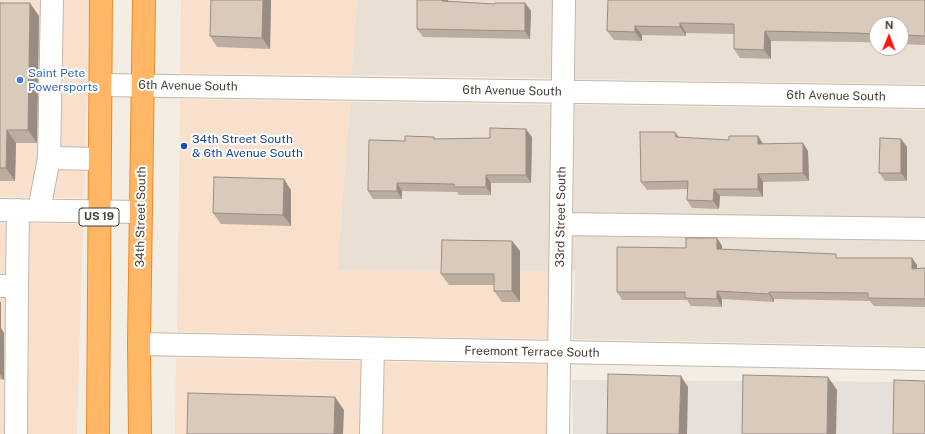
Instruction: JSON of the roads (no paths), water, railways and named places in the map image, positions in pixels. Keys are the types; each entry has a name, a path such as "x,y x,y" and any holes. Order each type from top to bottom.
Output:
{"highway":[{"name":"US 19","path":"98,434 101,0"},
{"name":"34th Street South","path":"140,434 139,344 144,0"}],"street":[{"path":"16,434 9,286 19,210 49,158 52,0"},
{"name":"33rd Street South","path":"558,434 564,0"},
{"name":"6th Avenue South","path":"100,85 925,97"},
{"path":"49,158 99,159"},
{"path":"19,210 141,212"},
{"path":"561,224 925,229"},
{"name":"Freemont Terrace South","path":"139,344 925,359"},
{"path":"371,434 373,349"}],"place":[{"name":"Saint Pete Powersports","path":"20,80"},
{"name":"34th Street South & 6th Avenue South","path":"184,146"}]}
